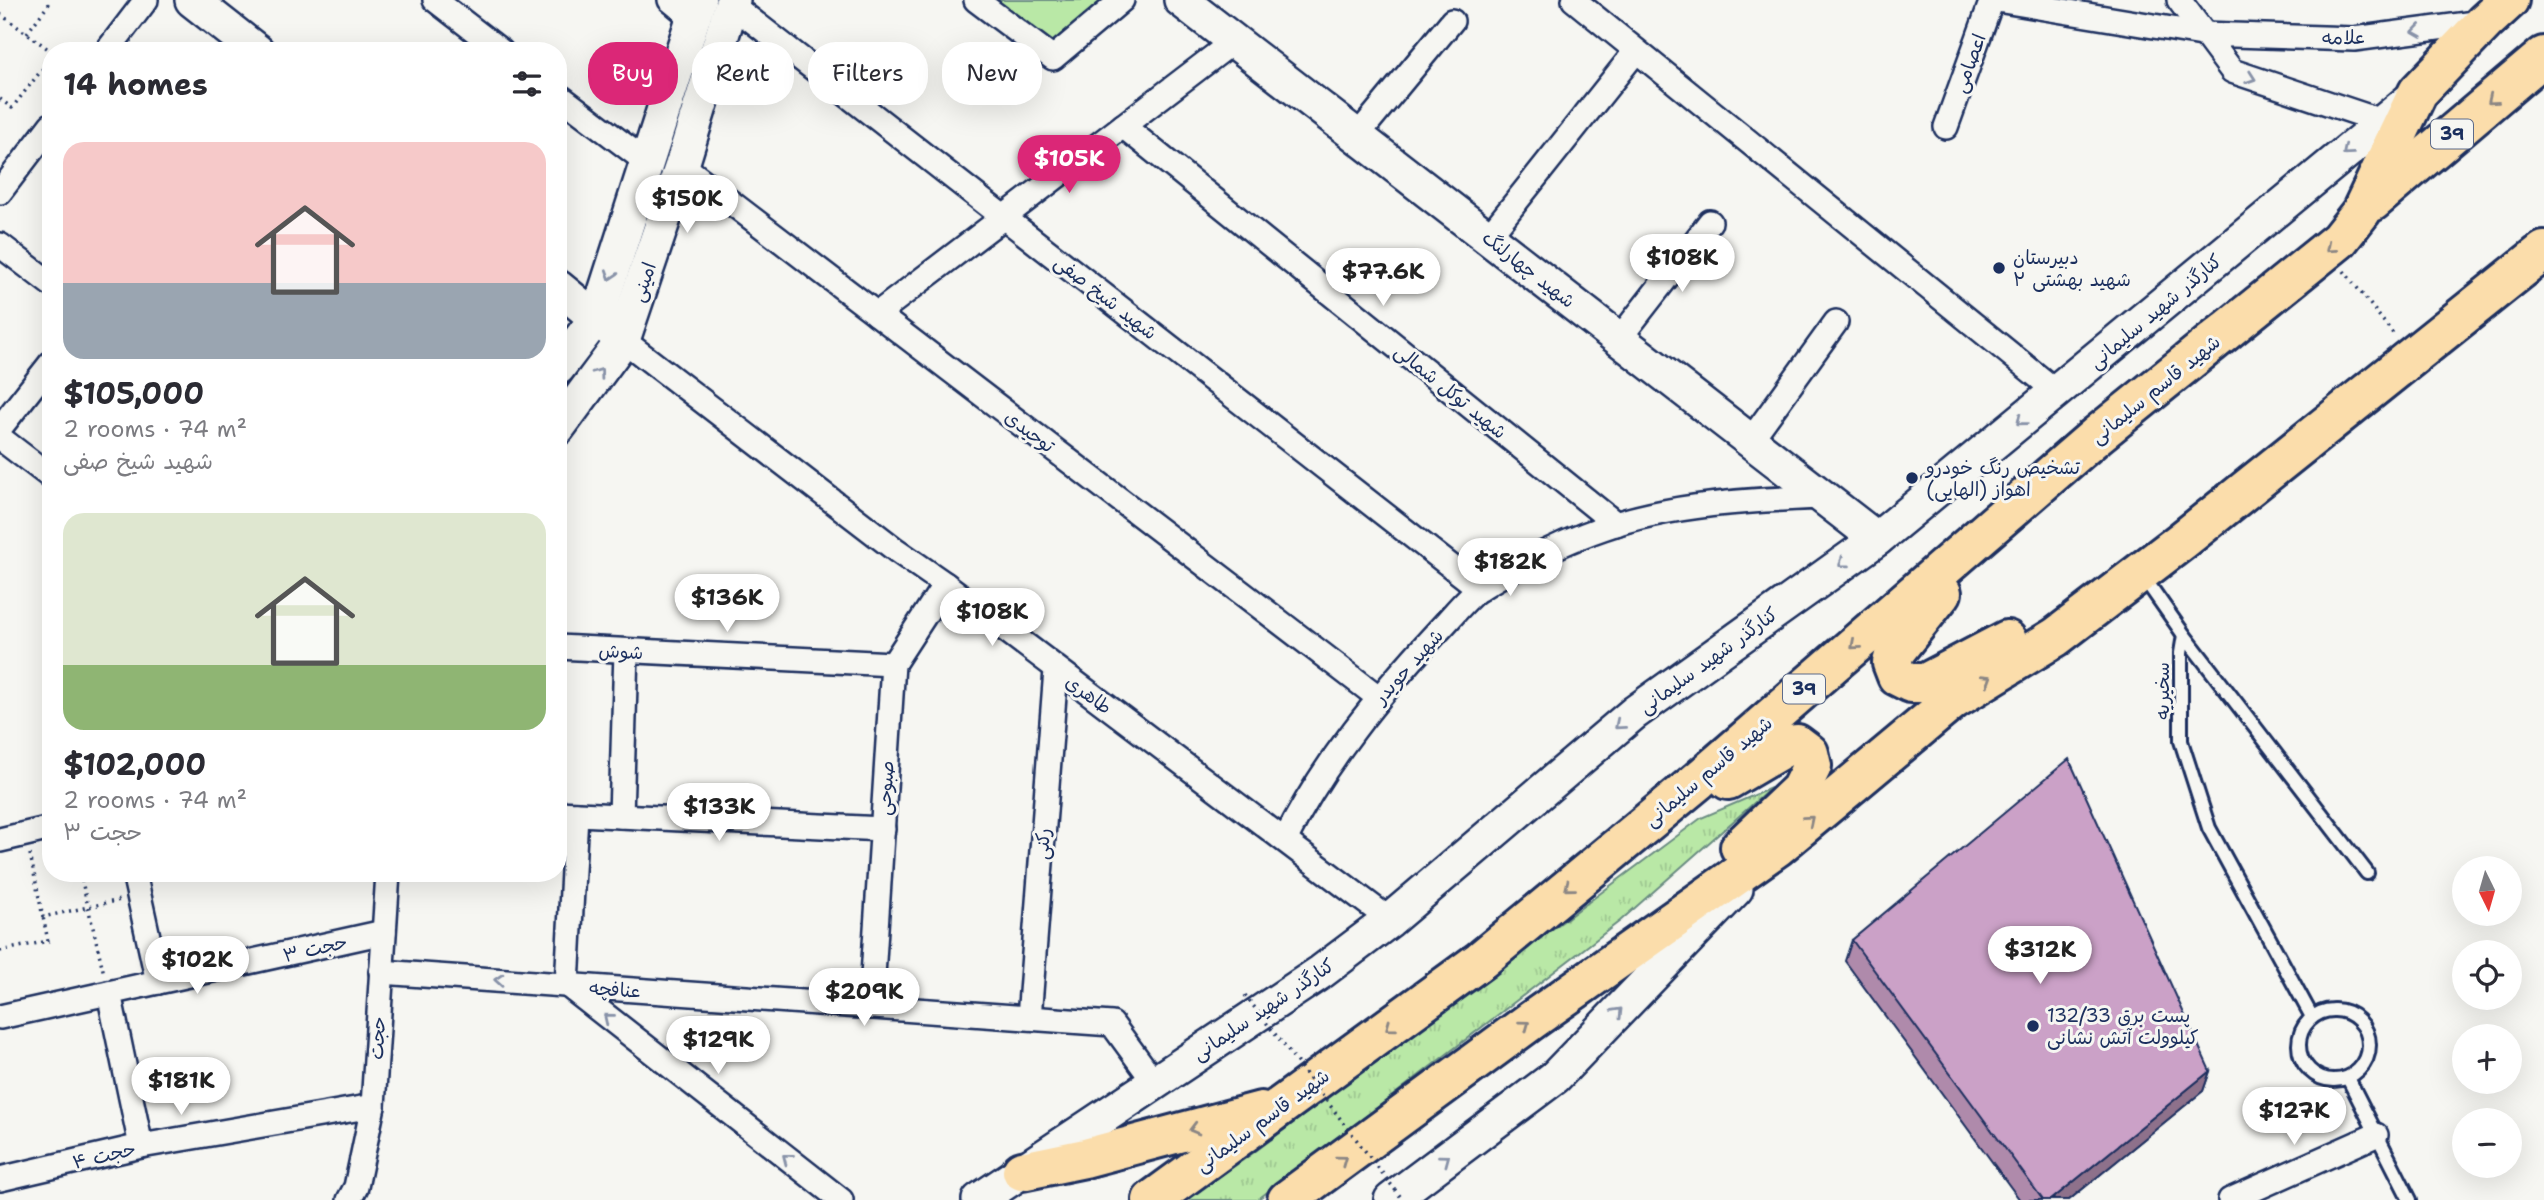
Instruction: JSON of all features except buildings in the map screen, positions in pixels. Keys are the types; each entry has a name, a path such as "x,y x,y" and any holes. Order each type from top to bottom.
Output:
{"highway":[{"name":"39","path":"2391,125 2418,92 2497,11"},
{"name":"39","path":"2361,212 2544,56"},
{"name":"شهید قاسم سلیمانی","path":"1152,1200 1480,960 1699,780 2096,436 2339,240 2361,212 2391,125"},
{"path":"1287,1200 1532,1020 1777,847 1953,700 2056,636 2141,572 2544,251"},
{"path":"2045,480 1938,597 1895,652 1892,663 1897,676 1911,683 1925,683 2028,630 2080,618"},
{"path":"1614,850 1786,746 1797,744 1809,753 1812,766 1800,790 1640,943"},
{"path":"1022,1171 1085,1158 1283,1105"}],"street":[{"path":"114,42 146,0"},
{"path":"192,0 246,42"},
{"path":"435,0 489,42"},
{"path":"976,0 1053,58 1122,0"},
{"name":"شهید چهارلنگ","path":"1181,0 1877,539"},
{"path":"1574,0 2057,392"},
{"name":"علامه","path":"1995,0 2202,34 2354,39 2497,11"},
{"name":"اعصامی","path":"1946,127 1995,0"},
{"path":"2179,0 2232,71 2391,125"},
{"name":"امینی","path":"567,416 623,340 733,3"},
{"name":"شهید شیخ صفی","path":"733,3 1003,218 1479,589"},
{"name":"امینی","path":"567,356 597,317 648,163 687,6"},
{"path":"1357,136 1451,20"},
{"path":"877,314 1234,41"},
{"path":"1488,237 1636,51"},
{"path":"567,102 648,163"},
{"name":"شهید توکل شمالی","path":"1123,125 1616,524"},
{"name":"کنارگذر شهید سلیمانی","path":"979,1200 1321,971 1390,920 1634,713 1877,539 2391,125"},
{"path":"0,192 42,137"},
{"name":"توحیدی","path":"682,165 1378,697"},
{"path":"1619,340 1710,222"},
{"path":"0,245 42,277"},
{"path":"567,294 623,340"},
{"path":"1750,440 1836,322"},
{"name":"طاهری","path":"623,340 896,550 945,584 1390,920"},
{"path":"0,428 42,374"},
{"path":"0,438 42,470"},
{"name":"شهید حویدر","path":"1285,841 1302,806 1325,769 1378,697 1479,589 1533,557 1616,524 1723,503 1823,497"},
{"name":"صبوحی","path":"871,1007 893,664 945,584"},
{"name":"شوش","path":"567,648 893,664"},
{"path":"621,816 626,651"},
{"name":"رکنی","path":"1029,1018 1056,670"},
{"path":"841,1200 568,985 567,813 883,829"},
{"path":"0,840 42,830"},
{"path":"1391,1200 1555,1077 1777,847"},
{"path":"136,882 158,982"},
{"name":"حجت","path":"359,1196 373,1106 387,882"},
{"name":"حجت ۳","path":"0,1017 384,932"},
{"name":"عنافچه","path":"381,972 1112,1024 1155,1083"},
{"path":"109,993 141,1146"},
{"name":"حجت ۴","path":"0,1179 141,1146 373,1106"},
{"path":"2231,1200 2376,1135"}],"lane":[{"path":"2141,572 2185,635"},
{"name":"سخیریه","path":"2185,635 2367,873"},
{"name":"سخیریه","path":"2185,635 2181,653 2181,741 2209,828 2312,1017"},
{"path":"2337,1009 2351,1013 2361,1021 2368,1033 2370,1046 2367,1060 2359,1071 2348,1078 2333,1081 2319,1077 2307,1069 2300,1056 2298,1042 2303,1028 2312,1017 2324,1011 2337,1009"},
{"path":"2348,1078 2410,1200"}],"path":[{"path":"27,33 52,0"},
{"path":"0,14 42,44"},
{"path":"0,99 12,108 42,70"},
{"path":"2327,250 2412,357"},
{"path":"0,951 48,941 26,834"},
{"path":"82,882 109,993"},
{"path":"43,918 139,896"},
{"path":"1245,995 1403,1200"}],"green space":[{"path":"996,0 1103,0 1052,44"},
{"path":"1771,788 1620,921 1257,1200 1186,1200 1253,1153 1701,818"}],"place":[{"name":"دبیرستان شهید بهشتی ۲","path":"1999,268"},
{"name":"تشخیص رنگ خودرو اهواز (الهایی)","path":"1912,478"},
{"name":"پست برق 132/33 کیلوولت آتش نشانی","path":"2033,1026"}]}
